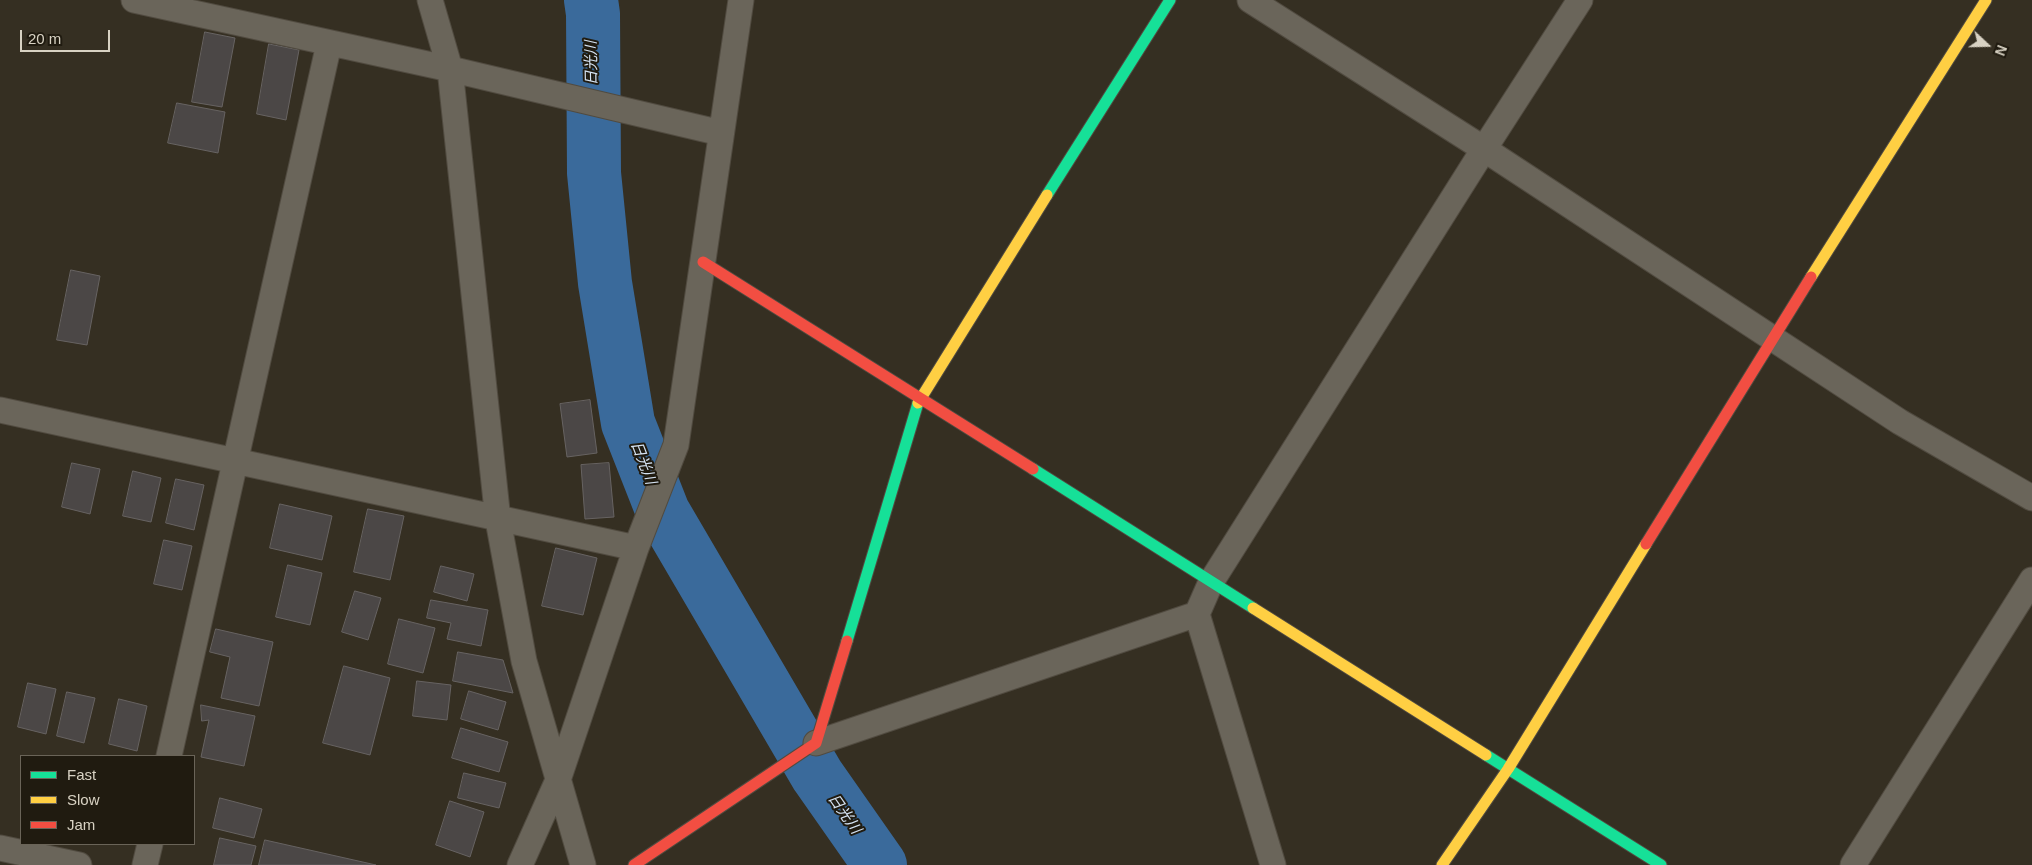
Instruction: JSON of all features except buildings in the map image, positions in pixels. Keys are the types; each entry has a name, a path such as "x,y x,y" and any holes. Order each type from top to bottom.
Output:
{"street":[{"path":"134,0 450,69 721,133"},
{"path":"430,0 450,69 498,520 524,660 583,865"},
{"path":"520,865 558,780 636,548 676,445 741,0"},
{"path":"815,744 920,398 1170,0"},
{"path":"1250,0 1484,149 1900,422 2032,498"},
{"path":"1273,865 1197,614 1211,582 1580,0"},
{"path":"1442,865 1508,769 1772,338 1986,0"},
{"path":"169,755 329,44"},
{"path":"703,262 1661,865"},
{"path":"0,410 498,520 636,548"},
{"path":"1853,865 2032,580"},
{"path":"634,865 815,744 1197,614"},
{"path":"145,865 150,845"},
{"path":"0,848 79,865"}],"waterway":[{"name":"日光川","path":"591,0 593,14 594,173 605,283 628,423 663,512 817,775 880,865"}],"traffic: fast":[{"path":"1047,195 1170,0"},
{"path":"847,641 918,403"},
{"path":"1033,469 1253,608"},
{"path":"1486,755 1661,865"}],"traffic: slow":[{"path":"1811,277 1986,0"},
{"path":"918,403 1047,195"},
{"path":"1442,865 1508,769 1646,544"},
{"path":"1253,608 1486,755"}],"traffic: jam":[{"path":"703,262 1033,469"},
{"path":"1646,544 1811,277"},
{"path":"634,865 816,743 847,641"}]}
